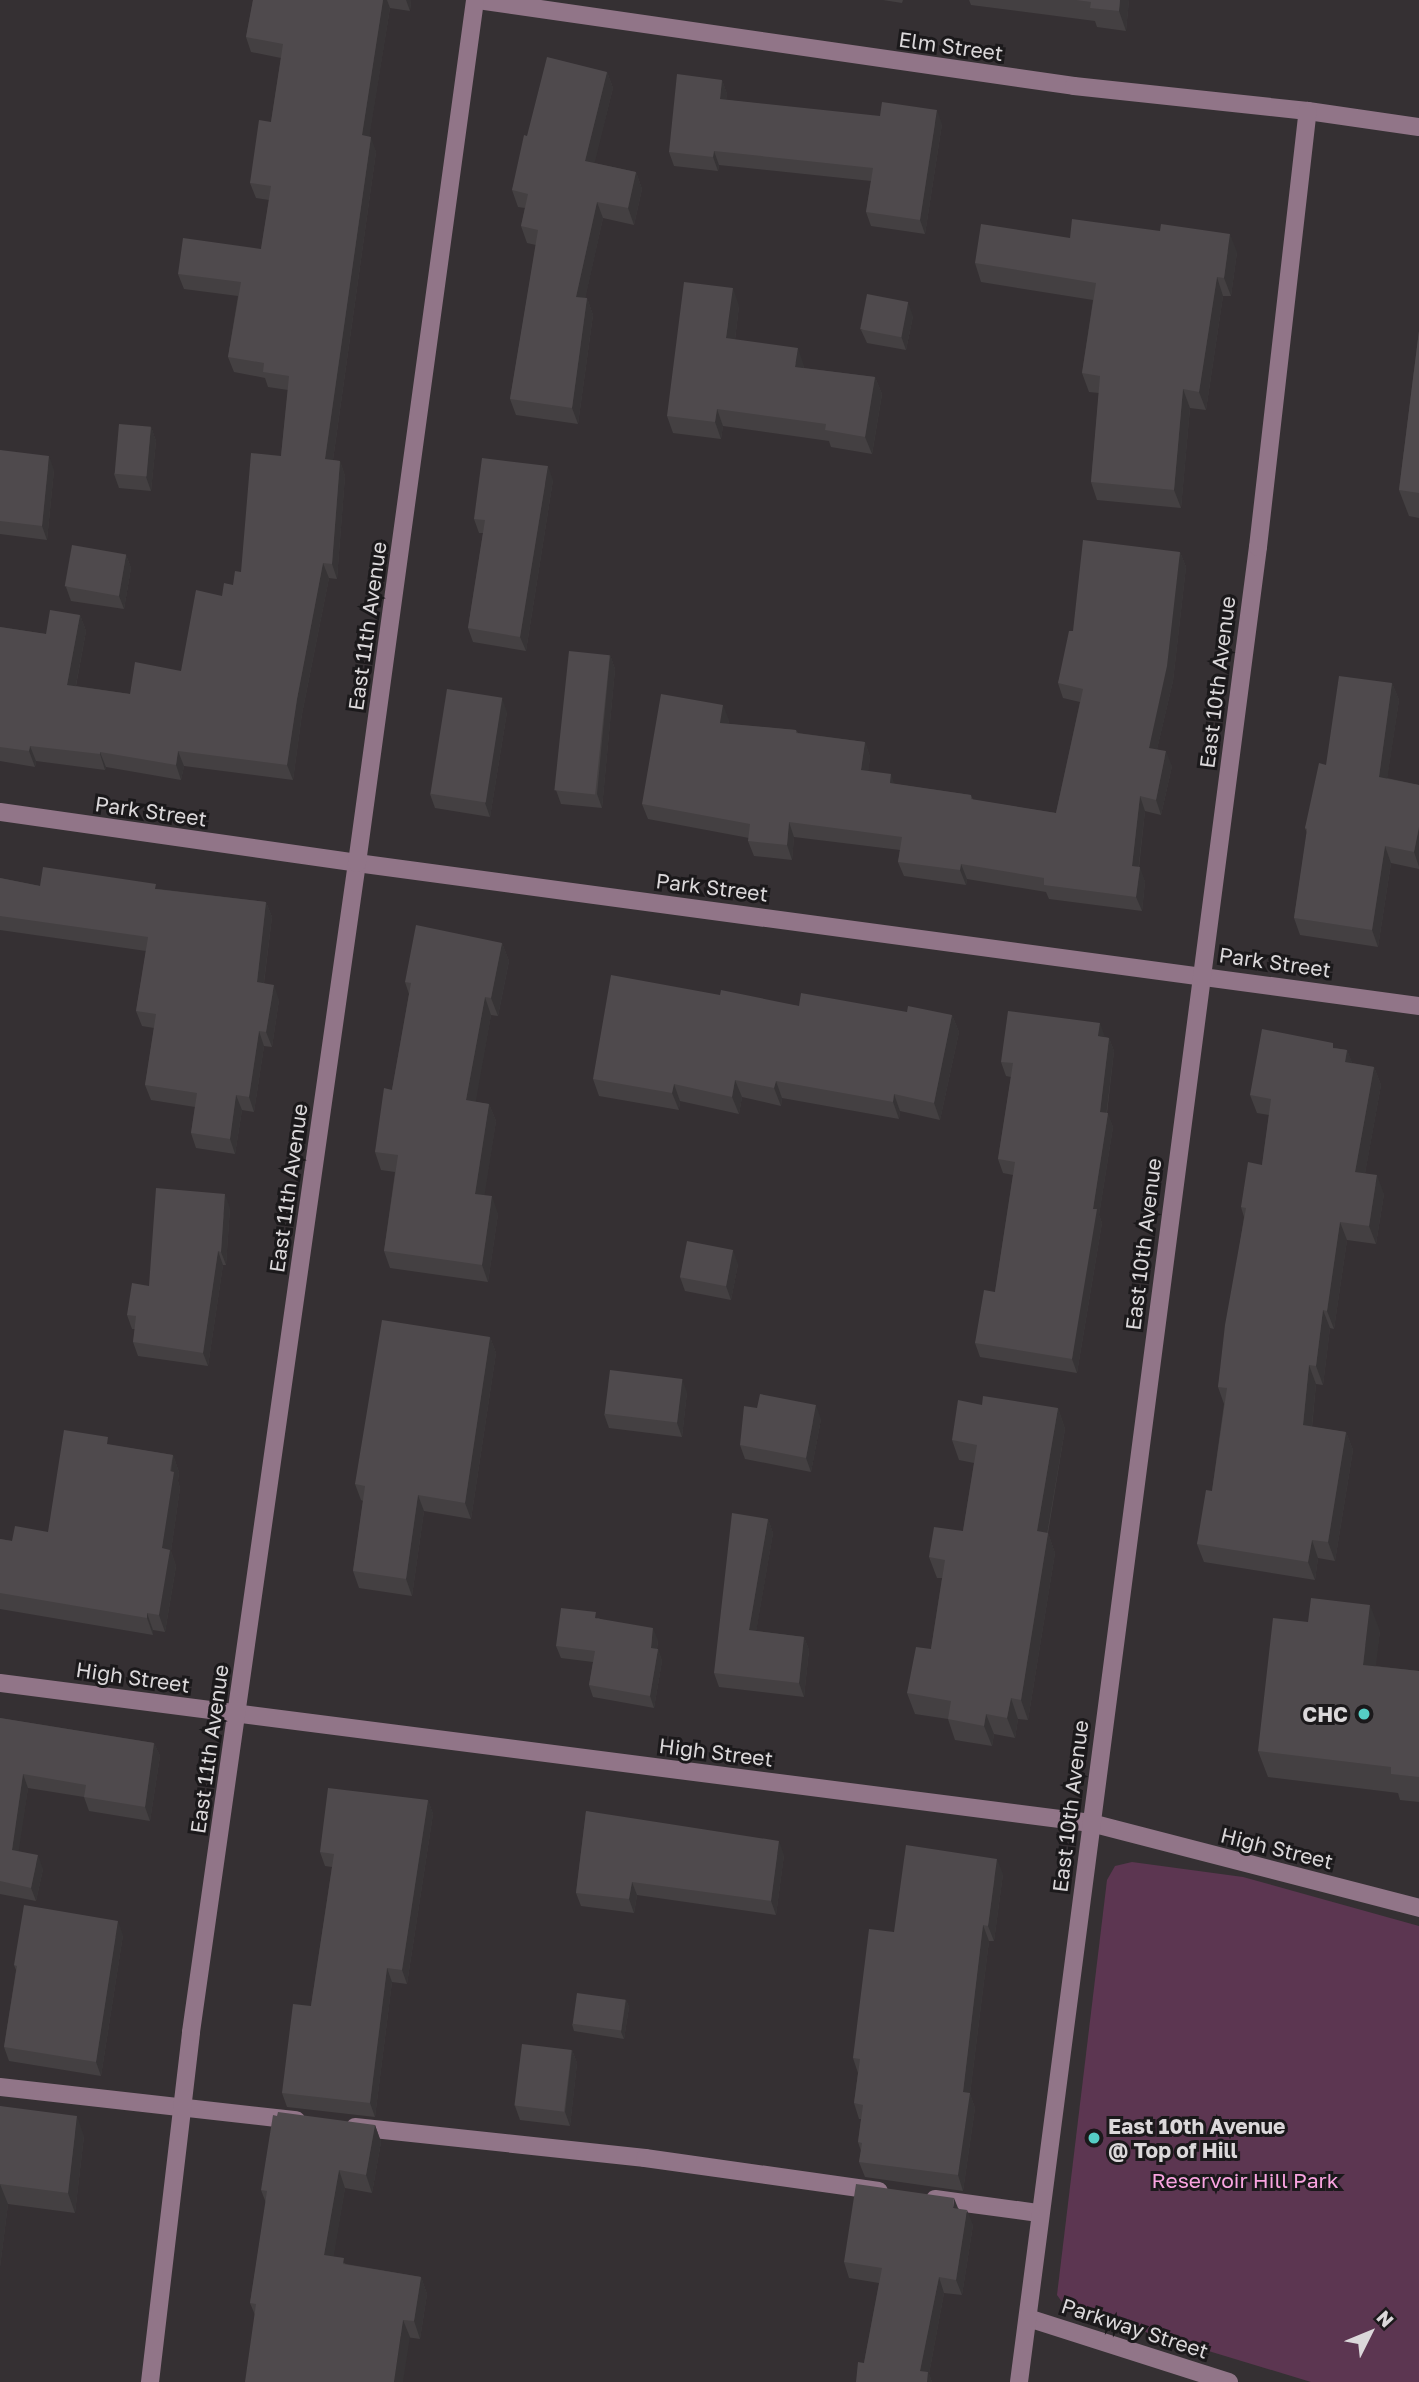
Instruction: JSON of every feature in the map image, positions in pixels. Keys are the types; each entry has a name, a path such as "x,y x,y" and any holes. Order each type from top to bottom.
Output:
{"street":[{"name":"Elm Street","path":"477,0 1074,86 1308,111 1419,127"},
{"name":"East 11th Avenue","path":"150,2382 191,2032 238,1714 477,0"},
{"name":"East 10th Avenue","path":"1019,2382 1258,547 1308,111"},
{"name":"Park Street","path":"0,812 357,863 1202,974 1419,1006"},
{"name":"High Street","path":"0,1683 1091,1823 1419,1908"},
{"path":"0,2087 645,2158 1039,2213"},
{"name":"Parkway Street","path":"1028,2318 1229,2382"}],"green space":[{"name":"Reservoir Hill Park","path":"1132,1862 1243,1877 1419,1926 1419,2382 1311,2382 1080,2312 1062,2302 1057,2295 1107,1880 1115,1866"}],"building":[{"path":"253,0 383,0 362,135 371,137 325,459 340,461 332,564 323,563 287,765 178,751 176,765 100,752 30,746 29,751 0,747 0,627 46,634 50,610 80,615 67,685 130,694 135,662 181,671 196,590 222,596 224,583 233,585 235,571 241,572 251,453 281,456 289,376 263,372 264,363 228,357 241,282 178,274 183,238 261,249 271,186 250,183 259,120 271,122 283,44 246,37"},
{"path":"1076,0 1120,0 1119,11 1090,8 1091,2"},
{"path":"547,57 607,72 585,161 636,172 628,208 597,202 576,297 587,298 572,408 510,399 538,230 521,226 528,194 512,190 524,135 527,136"},
{"path":"677,74 722,80 720,99 880,116 882,102 937,110 920,220 866,212 873,168 714,151 713,157 669,152"},
{"path":"1072,219 1160,231 1161,224 1230,234 1224,278 1217,277 1199,392 1183,389 1174,490 1091,482 1100,376 1082,373 1096,283 975,263 981,224 1070,238"},
{"path":"684,282 733,288 726,338 798,348 795,367 875,377 865,437 825,430 826,424 717,409 715,422 667,416"},
{"path":"867,294 908,302 901,337 860,329"},
{"path":"1419,331 1419,493 1399,490"},
{"path":"119,424 151,427 147,477 115,474"},
{"path":"0,450 49,456 42,526 0,521"},
{"path":"482,458 548,466 520,637 468,628 485,520 474,519"},
{"path":"1083,540 1180,552 1167,666 1149,748 1166,751 1156,800 1140,796 1132,866 1140,867 1136,897 1044,885 1044,878 961,864 960,870 898,862 902,837 789,822 787,845 748,841 750,824 642,804 661,694 723,705 720,723 796,730 796,733 865,742 861,770 891,774 890,783 971,795 971,799 1056,813 1083,689 1058,683 1069,631 1073,631"},
{"path":"72,545 126,555 119,596 65,586"},
{"path":"569,651 610,655 595,795 554,790"},
{"path":"1339,676 1392,683 1379,777 1419,785 1419,827 1414,852 1385,846 1372,930 1294,918 1307,829 1305,828 1319,763 1326,765"},
{"path":"447,689 502,698 486,802 430,794"},
{"path":"43,867 156,884 155,889 266,902 257,982 274,985 266,1032 259,1031 249,1097 236,1095 230,1139 191,1133 197,1093 145,1085 156,1014 136,1011 148,937 0,916 0,878 40,886"},
{"path":"416,925 502,943 491,998 485,997 466,1100 489,1104 475,1194 492,1196 482,1265 384,1251 398,1155 375,1152 384,1088 392,1090 411,983 405,982"},
{"path":"611,975 720,995 721,990 799,1006 801,993 907,1012 908,1006 952,1015 934,1103 894,1094 893,1102 776,1081 774,1088 735,1080 732,1097 674,1084 672,1093 593,1079"},
{"path":"1008,1011 1100,1023 1098,1036 1109,1038 1100,1112 1108,1113 1093,1209 1097,1209 1072,1359 975,1343 984,1290 995,1292 1015,1162 998,1159 1013,1063 1001,1062"},
{"path":"1262,1029 1333,1043 1333,1048 1347,1050 1345,1062 1374,1067 1355,1172 1377,1175 1369,1226 1340,1222 1327,1311 1323,1310 1316,1366 1309,1365 1303,1425 1346,1432 1328,1542 1312,1540 1308,1562 1197,1544 1206,1490 1212,1491 1227,1388 1218,1387 1225,1325 1246,1208 1241,1207 1248,1162 1262,1165 1271,1099 1250,1095"},
{"path":"156,1188 225,1194 221,1252 218,1251 203,1353 133,1342 136,1316 127,1315 132,1283 149,1286"},
{"path":"687,1241 733,1250 726,1286 680,1277"},
{"path":"382,1320 490,1337 465,1503 418,1495 406,1579 353,1571 365,1486 355,1484"},
{"path":"610,1370 682,1379 677,1423 605,1414"},
{"path":"760,1394 816,1405 806,1458 740,1445 744,1406 757,1408"},
{"path":"983,1396 1058,1408 1037,1531 1048,1533 1021,1700 1011,1698 1007,1718 986,1714 984,1726 948,1719 951,1701 907,1693 916,1647 931,1649 945,1560 929,1557 934,1527 963,1531 977,1445 952,1440 958,1400 982,1405"},
{"path":"64,1430 108,1437 107,1444 173,1455 170,1471 174,1472 162,1548 170,1550 159,1615 147,1613 147,1618 0,1593 0,1539 12,1541 15,1526 48,1532"},
{"path":"732,1513 768,1519 749,1630 804,1637 799,1683 714,1673"},
{"name":"CHC","path":"1311,1598 1370,1605 1363,1665 1419,1671 1419,1777 1391,1774 1391,1767 1258,1751 1273,1618 1308,1622"},
{"path":"561,1608 596,1612 595,1618 653,1628 651,1648 658,1649 650,1696 589,1685 595,1651 556,1646"},
{"path":"0,1718 154,1743 145,1807 84,1797 86,1785 23,1774 12,1850 38,1855 31,1888 0,1881"},
{"path":"328,1788 428,1800 402,1970 387,1968 370,2103 282,2093 293,2004 311,2006 334,1854 320,1852"},
{"path":"586,1811 779,1841 771,1901 632,1882 629,1899 576,1893"},
{"path":"906,1845 997,1859 988,1926 983,1925 963,2092 970,2093 958,2175 859,2162 862,2143 858,2142 863,2105 854,2103 860,2059 853,2058 869,1929 894,1932"},
{"path":"24,1905 118,1921 96,2062 4,2047"},
{"path":"577,1993 626,2000 621,2031 573,2024"},
{"path":"522,2044 572,2050 564,2112 514,2106"},
{"path":"0,2106 77,2116 68,2193 0,2184"},
{"path":"278,2112 375,2125 366,2175 339,2170 324,2255 344,2258 343,2264 421,2277 414,2321 403,2320 394,2382 245,2382 256,2304 250,2303 267,2191 261,2190 273,2115 277,2116"},
{"path":"856,2184 954,2198 953,2208 967,2210 956,2280 939,2277 920,2371 928,2372 927,2382 856,2382 858,2362 864,2363 882,2268 844,2262"}],"place":[{"name":"CHC","path":"1364,1714"},
{"name":"East 10th Avenue @ Top of Hill","path":"1094,2138"}]}
